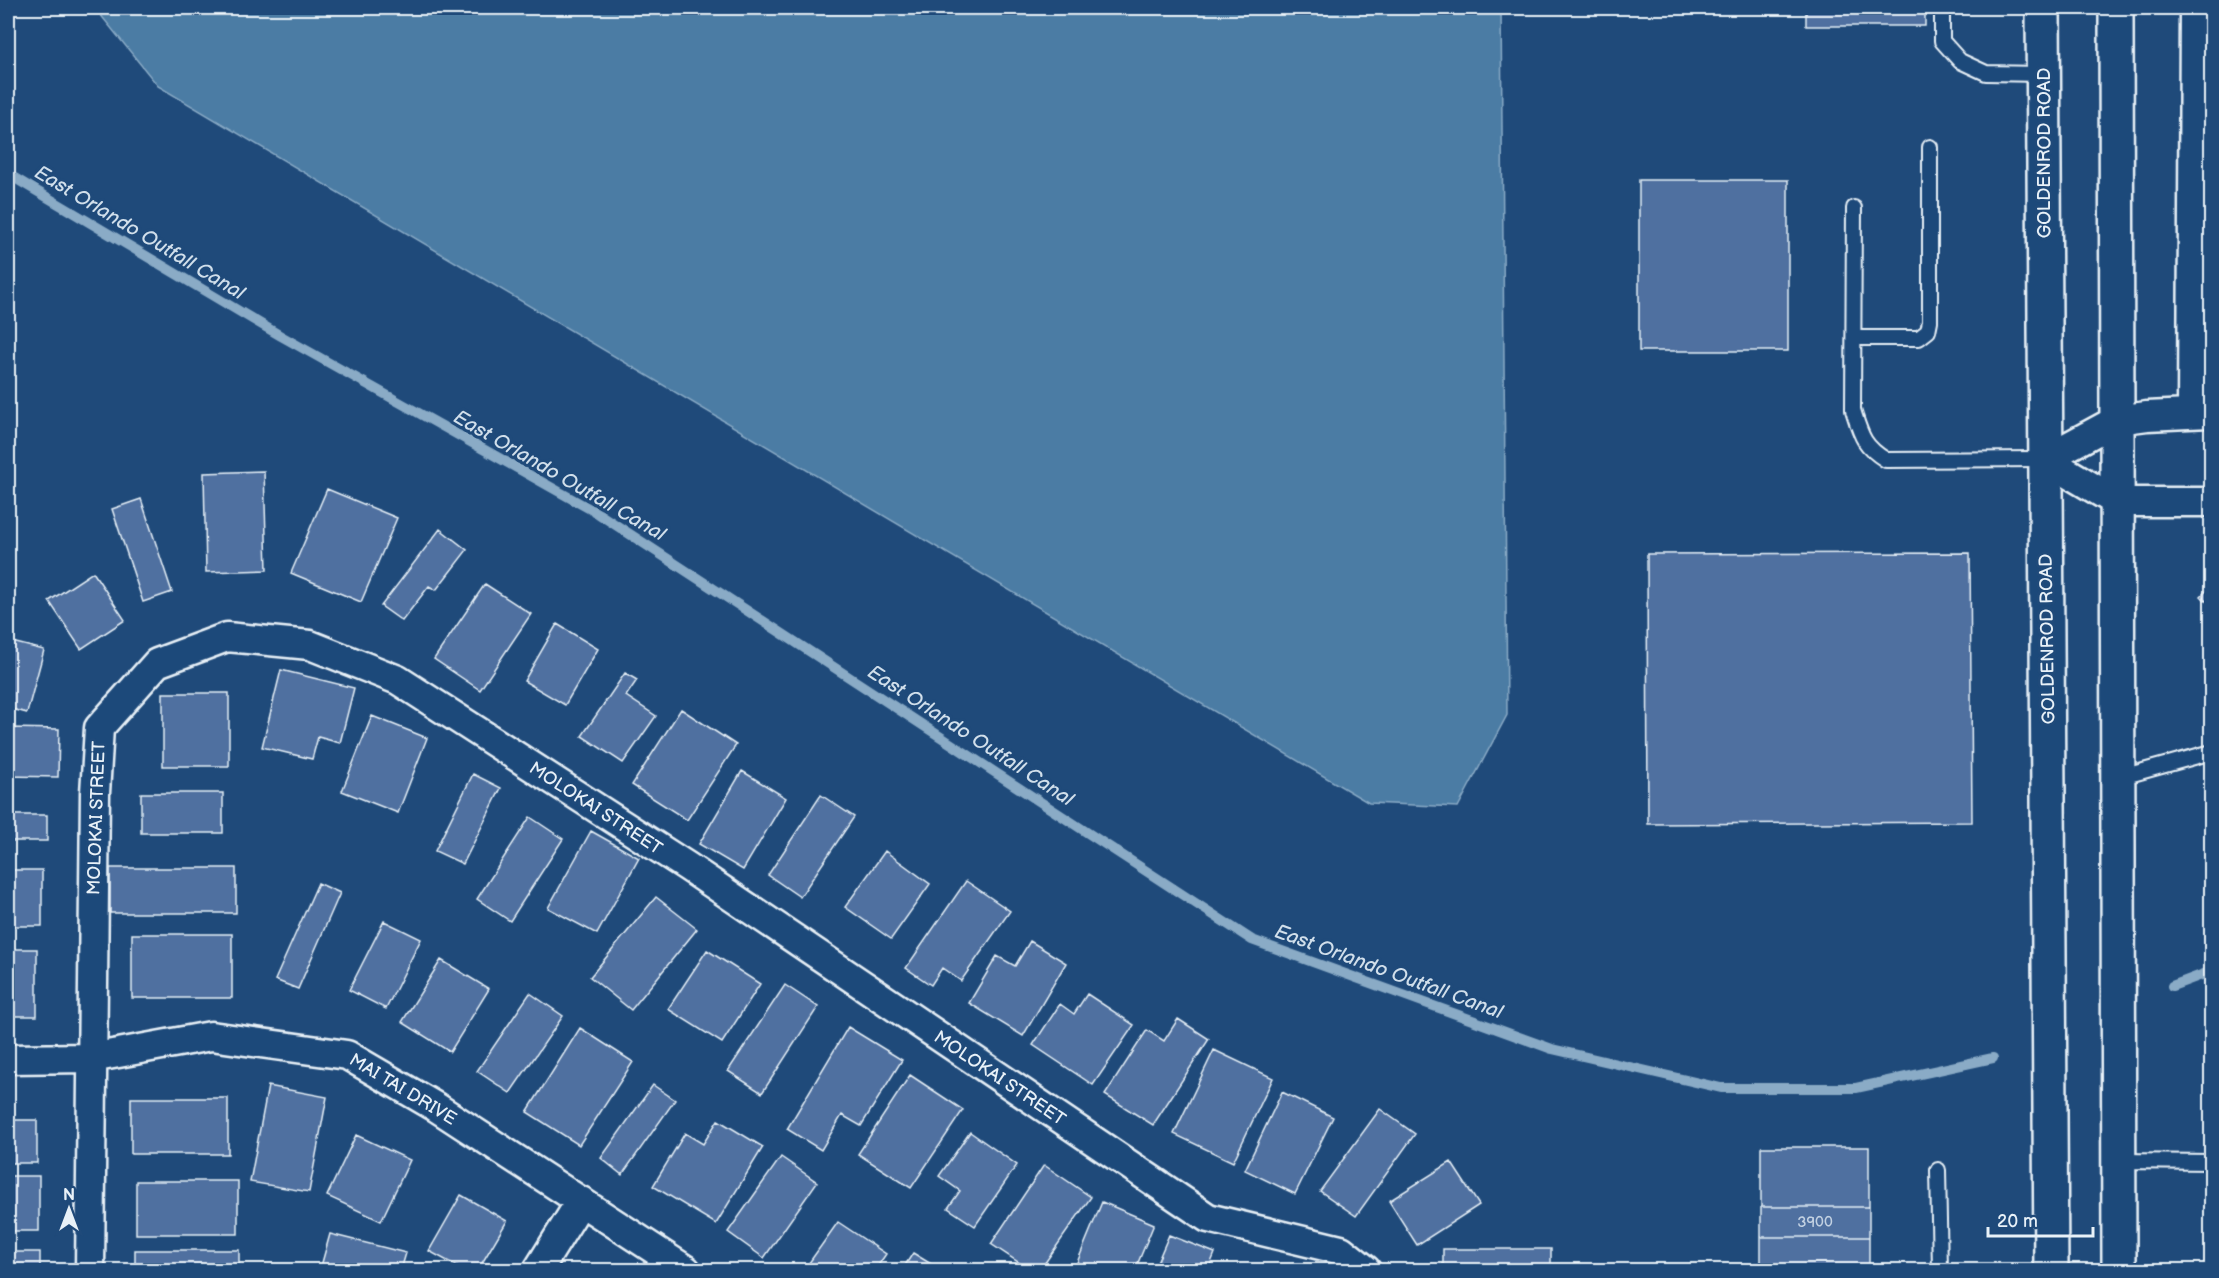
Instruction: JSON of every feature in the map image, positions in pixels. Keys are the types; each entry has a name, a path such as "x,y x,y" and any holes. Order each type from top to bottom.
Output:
{"main road":[{"name":"GOLDENROD ROAD","path":"2043,8 2051,1270"},
{"path":"2116,8 2119,1270"},
{"path":"2051,1229 2068,1242 2070,1270"}],"street":[{"path":"2045,459 2117,420 2202,413 2194,8"},
{"path":"2045,459 2117,502 2211,501"},
{"name":"MOLOKAI STREET","path":"90,1270 95,794 99,728 157,663 227,636 310,645 398,680 688,867 1208,1218 1341,1250 1366,1270"},
{"name":"MAI TAI DRIVE","path":"8,1059 91,1058 211,1036 347,1055 436,1107 686,1270"},
{"path":"538,1270 581,1201"}],"lane":[{"path":"1942,8 1942,41 1960,61 1986,73 2044,74"},
{"path":"1854,338 1919,338 1928,331 1930,321 1930,147"},
{"path":"1854,208 1853,410 1861,434 1871,451 1886,460 2045,459"},
{"path":"2118,778 2211,752"},
{"path":"2119,1161 2211,1162"},
{"path":"1938,1170 1940,1270"}],"water":[{"path":"95,8 1501,8 1507,715 1458,807 1369,803 158,86"}],"building":[{"path":"1806,8 1925,8 1925,26 1806,26"},
{"path":"1639,180 1788,180 1788,351 1639,351"},
{"path":"264,471 267,570 206,572 204,473"},
{"path":"327,489 397,518 361,602 291,573"},
{"path":"141,499 172,592 143,602 112,509"},
{"path":"440,529 467,550 436,590 429,586 402,621 381,606"},
{"path":"1970,553 1972,822 1648,824 1647,554"},
{"path":"93,572 125,620 81,649 49,601"},
{"path":"485,584 531,614 480,690 434,659"},
{"path":"2212,585 2212,607 2201,596"},
{"path":"557,624 598,649 565,705 524,681"},
{"path":"8,641 44,650 27,713 8,708"},
{"path":"281,670 354,688 340,743 318,737 312,759 262,747"},
{"path":"625,673 637,680 626,696 656,716 623,763 582,736"},
{"path":"163,693 229,693 229,766 163,766"},
{"path":"681,709 736,745 687,820 632,785"},
{"path":"372,716 427,738 398,813 342,791"},
{"path":"8,728 59,729 58,777 8,776"},
{"path":"742,771 786,798 743,870 699,844"},
{"path":"473,774 501,788 463,864 435,851"},
{"path":"8,789 11,789 11,815 47,815 47,841 8,841"},
{"path":"141,793 223,793 223,833 141,833"},
{"path":"821,795 854,817 800,897 768,875"},
{"path":"530,817 563,839 510,921 477,899"},
{"path":"591,831 639,858 597,934 548,908"},
{"path":"885,851 930,884 891,939 845,907"},
{"path":"110,868 236,868 236,913 110,913"},
{"path":"8,870 42,870 42,926 8,926"},
{"path":"966,881 1010,911 961,981 942,968 931,985 906,968"},
{"path":"318,883 340,893 298,989 275,980"},
{"path":"656,897 697,929 631,1010 590,977"},
{"path":"384,921 421,939 386,1009 349,990"},
{"path":"132,934 232,934 232,998 132,998"},
{"path":"1030,941 1066,963 1023,1036 969,1003 997,956 1015,966"},
{"path":"8,949 37,949 37,1016 8,1016"},
{"path":"707,950 760,984 722,1043 668,1009"},
{"path":"441,960 489,989 450,1052 402,1022"},
{"path":"785,985 818,1007 762,1093 728,1071"},
{"path":"530,993 563,1016 510,1093 477,1071"},
{"path":"1087,994 1134,1025 1093,1085 1033,1045 1060,1004 1074,1014"},
{"path":"1178,1019 1209,1039 1153,1125 1105,1095 1147,1030 1164,1041"},
{"path":"848,1027 902,1060 861,1126 842,1115 821,1150 787,1129"},
{"path":"580,1028 633,1062 579,1145 527,1112"},
{"path":"1214,1050 1273,1078 1233,1162 1174,1134"},
{"path":"910,1075 963,1110 911,1188 858,1154"},
{"path":"653,1085 675,1100 622,1175 601,1158"},
{"path":"268,1086 327,1097 309,1192 250,1182"},
{"path":"1282,1092 1333,1117 1295,1194 1245,1170"},
{"path":"131,1098 228,1098 228,1154 131,1154"},
{"path":"1380,1109 1415,1134 1356,1216 1320,1191"},
{"path":"8,1120 37,1120 37,1163 8,1163"},
{"path":"718,1120 763,1147 716,1224 653,1186 685,1133 703,1144"},
{"path":"970,1132 1017,1165 975,1226 948,1208 960,1191 939,1176"},
{"path":"356,1135 410,1160 381,1221 327,1196"},
{"path":"1761,1147 1869,1147 1869,1207 1761,1207"},
{"path":"781,1157 817,1182 764,1258 728,1232"},
{"path":"1451,1162 1479,1205 1417,1245 1389,1201"},
{"path":"1044,1165 1091,1197 1040,1270 1030,1270 991,1244"},
{"path":"8,1176 39,1176 39,1231 8,1231"},
{"path":"136,1181 238,1181 238,1234 136,1234"},
{"path":"461,1195 507,1221 478,1270 464,1270 429,1251"},
{"path":"1102,1202 1154,1224 1135,1270 1074,1270"},
{"path":"1761,1207 1869,1207 1869,1237 1761,1237"},
{"path":"838,1222 886,1254 875,1270 804,1270"},
{"path":"330,1234 406,1253 401,1270 320,1270"},
{"path":"1169,1235 1215,1253 1208,1270 1154,1270"},
{"path":"1761,1237 1869,1237 1869,1270 1761,1270"},
{"path":"1443,1249 1551,1249 1551,1270 1443,1270"},
{"path":"135,1250 239,1250 239,1270 135,1270"},
{"path":"8,1252 40,1252 40,1270 8,1270"},
{"path":"913,1253 941,1270 902,1270"}],"waterway":[{"name":"East Orlando Outfall Canal","path":"8,174 281,336 599,514 1252,940 1552,1049 1721,1088 1856,1088 1993,1058"},
{"name":"East Orlando Outfall Canal","path":"2172,986 2212,971"}]}
